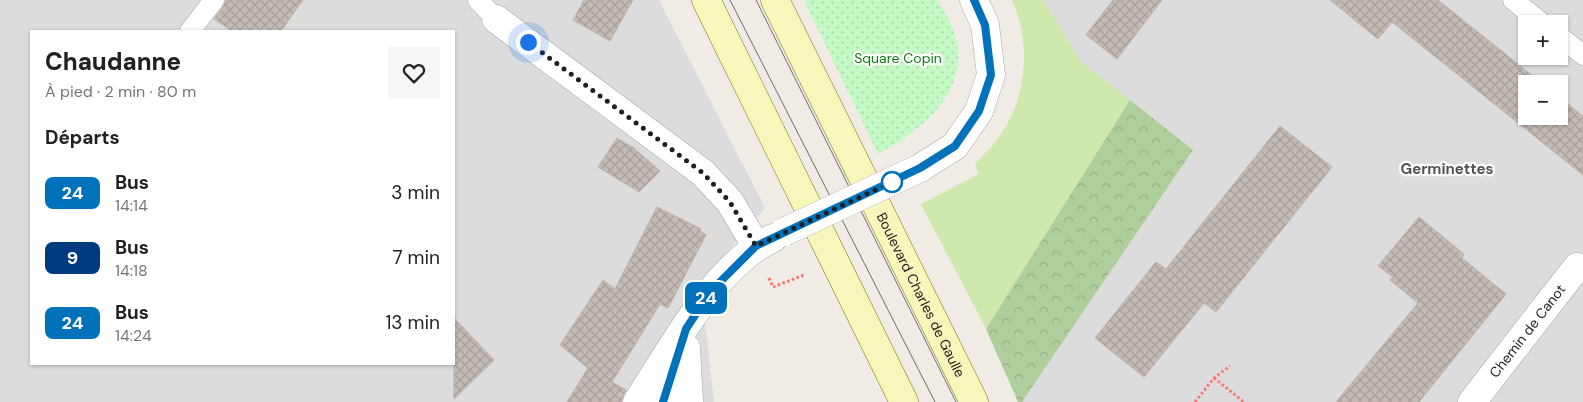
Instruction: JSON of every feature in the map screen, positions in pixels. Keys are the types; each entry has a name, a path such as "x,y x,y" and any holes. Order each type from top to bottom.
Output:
{"main road":[{"path":"706,0 904,402"},
{"name":"Boulevard Charles de Gaulle","path":"775,0 974,402"}],"street":[{"path":"637,402 710,292 756,246 920,168 955,146 979,111 991,75 985,25 974,0"},
{"path":"487,9 703,173 730,202 756,246"},
{"name":"Chemin de Canot","path":"1472,402 1580,264"},
{"path":"662,402 686,329"},
{"path":"686,329 689,402"}],"lane":[{"path":"191,30 214,0"},
{"path":"1513,0 1532,15"},
{"path":"1568,43 1583,55"}],"path":[{"path":"767,273 773,287 808,273"},
{"path":"1195,402 1214,378 1230,366"},
{"path":"1214,378 1244,402"}],"shaded area":[{"path":"0,0 659,0 765,208 701,283 714,402 0,402"},
{"path":"1043,0 1583,0 1583,402 1022,402 1193,150 1081,62"}],"green space":[{"name":"Square Copin","path":"804,0 938,0 954,31 958,55 956,74 949,91 939,107 911,133 878,154"},
{"path":"1012,0 1043,0 1081,62 1130,100 986,329 921,204 979,174 975,164 996,141 1014,109 1020,91 1024,54 1018,17"},
{"path":"1130,100 1193,150 1022,402 1018,402 986,329"}],"building":[{"path":"226,0 303,0 282,30 230,30 214,19"},
{"path":"584,0 633,0 610,41 573,20"},
{"path":"1113,0 1162,0 1117,59 1086,35"},
{"path":"1330,0 1438,0 1532,75 1518,75 1518,123 1392,22 1378,39"},
{"path":"1568,104 1583,116 1583,175 1521,125 1568,125"},
{"path":"1280,126 1332,167 1216,312 1204,303 1144,377 1095,338 1156,262 1166,269"},
{"path":"617,138 634,148 660,171 639,192 598,167"},
{"path":"657,207 701,229 700,231 706,235 668,308 660,304 612,382 626,390 621,402 567,402 588,368 560,345 603,280 615,289"},
{"path":"1419,217 1464,254 1462,258 1506,294 1419,402 1336,402 1418,303 1390,280 1393,277 1378,266"},
{"path":"455,319 494,360 454,399 455,365"}],"tram line":[{"path":"730,0 935,402"},
{"path":"756,0 956,402"}],"bus line":[{"name":"24","path":"663,402 686,329 722,277 756,246 920,168 955,146 979,111 991,75 985,25 974,0"}],"district":[{"name":"Germinettes","path":"1447,169"}],"route":[{"path":"528,42 703,173 730,202 756,246 892,182"}]}
